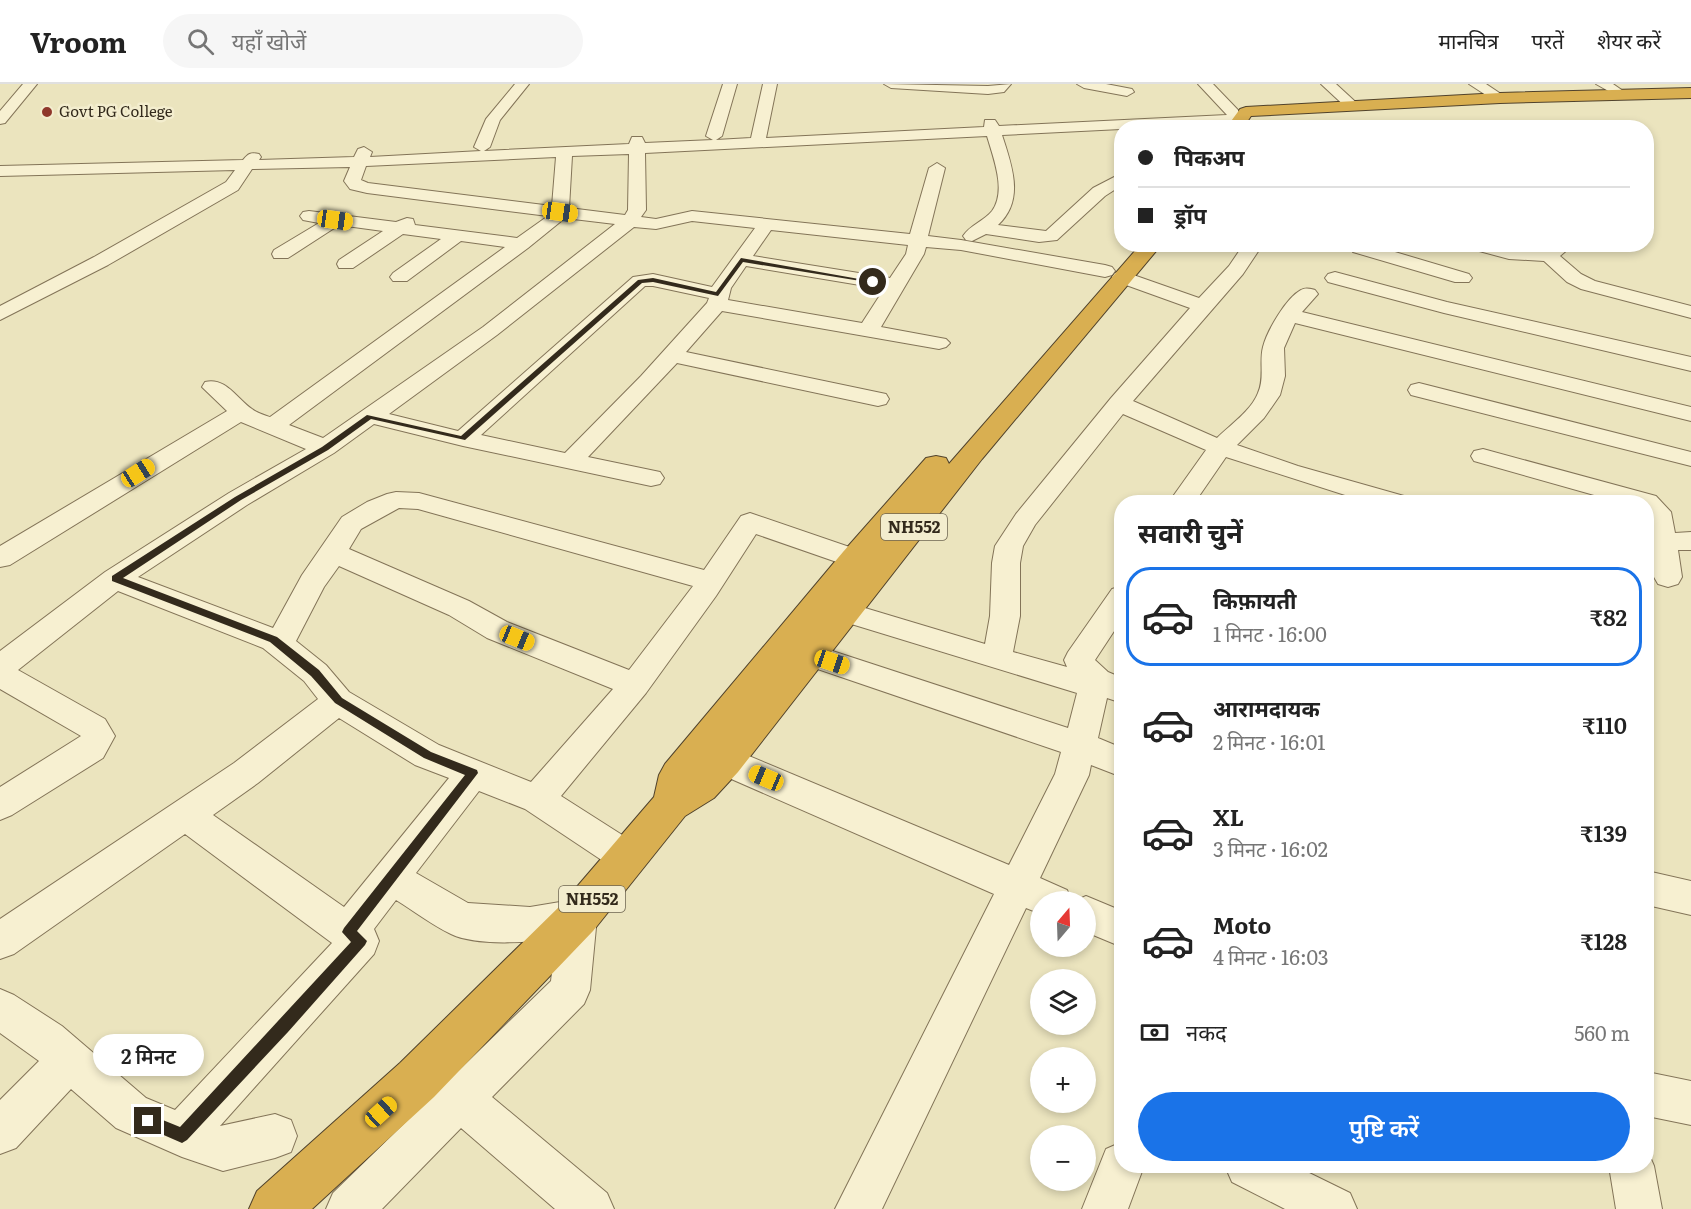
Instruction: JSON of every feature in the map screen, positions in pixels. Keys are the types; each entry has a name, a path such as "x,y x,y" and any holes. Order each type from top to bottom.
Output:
{"highway":[{"path":"1248,118 1354,107 1500,98 1619,93 1655,95 1691,93"},
{"path":"1248,118 1643,98 1655,95"},
{"name":"NH552","path":"275,1209 417,1080 578,917 672,804 701,787 725,761 1114,274 1126,252"},
{"name":"NH552","path":"672,804 678,776 854,559 1114,274 1142,252"}],"street":[{"path":"0,120 30,84"},
{"path":"490,154 493,119 522,84"},
{"path":"714,136 730,84"},
{"path":"758,138 770,84"},
{"path":"891,84 988,90 999,88 1004,84"},
{"path":"1084,84 1128,91"},
{"path":"1205,84 1248,118"},
{"path":"1328,84 1354,107"},
{"path":"1476,84 1500,98"},
{"path":"1603,84 1619,93"},
{"path":"1331,114 1341,120"},
{"path":"1191,120 1248,118"},
{"path":"490,154 637,144 1114,123"},
{"path":"961,245 1001,211 1006,195 1004,166 991,127"},
{"path":"0,171 44,169 62,171 250,161 564,152 714,136 758,138"},
{"path":"0,668 115,579 230,504 325,448 490,331 630,221 637,210 637,144"},
{"path":"271,427 547,226 560,212 564,152"},
{"path":"362,157 352,181 356,185 444,198 485,196 560,212 630,221 666,224 692,216 961,245 1114,274 1203,306"},
{"path":"0,314 101,261 232,186 250,161"},
{"path":"868,331 915,254 936,168"},
{"path":"982,228 1039,237 1051,236 1099,192 1114,183"},
{"path":"346,264 444,198"},
{"path":"309,216 522,244"},
{"path":"281,254 335,220"},
{"path":"571,461 672,355 718,299 741,260 766,225"},
{"path":"400,277 457,236"},
{"path":"997,659 1005,616 1009,546 1025,520 1119,403 1236,270 1248,252"},
{"path":"1374,252 1462,278"},
{"path":"1444,306 1475,252"},
{"path":"1506,252 1549,256 1559,252"},
{"path":"1549,256 1574,278 1588,285 1691,312"},
{"path":"741,260 895,285"},
{"path":"1335,278 1691,364"},
{"path":"463,439 640,281 653,280 718,299 868,331 939,343"},
{"path":"1187,495 1220,448 1256,413 1269,395 1274,376 1273,348 1288,315 1308,294"},
{"path":"1288,315 1691,414"},
{"path":"672,355 878,399"},
{"path":"1554,424 1561,382"},
{"path":"213,387 241,411 271,427 325,448"},
{"path":"1419,390 1691,459"},
{"path":"1119,403 1220,448 1313,480 1369,495"},
{"path":"0,558 241,411"},
{"path":"370,416 463,439 651,478"},
{"path":"1483,456 1619,495"},
{"path":"279,645 312,582 327,564 351,523 376,508 396,500 408,499 710,581"},
{"path":"1654,509 1658,512 1669,577"},
{"path":"537,799 635,685 750,522 854,559"},
{"path":"1663,542 1691,541"},
{"path":"332,552 459,608 497,630 635,685"},
{"path":"115,579 274,640 315,673 338,700 427,755 537,799 628,858"},
{"path":"1104,686 1083,671 1079,660 1114,608"},
{"path":"845,612 997,659 1104,686"},
{"path":"811,655 1079,745 1114,760"},
{"path":"0,674 94,728 99,736 91,748 0,805"},
{"path":"858,1209 1015,886 1072,775 1079,745 1104,686"},
{"path":"0,941 246,773 338,700"},
{"path":"725,761 1030,892"},
{"path":"348,932 473,773"},
{"path":"182,1135 360,941 184,814"},
{"path":"349,1209 570,990 578,917 530,925 463,921 392,878"},
{"path":"1654,890 1691,898"},
{"path":"1096,918 1114,926"},
{"path":"0,1009 47,1041 131,1113 182,1135 223,1149 275,1136"},
{"path":"0,1132 69,1060"},
{"path":"1654,1095 1691,1103"},
{"path":"461,1100 591,1209"},
{"path":"1105,1209 1119,1173"},
{"path":"1262,1173 1334,1209"},
{"path":"1633,1173 1639,1209"}],"place":[{"name":"Govt PG College","path":"47,112"}],"route":[{"path":"148,1121 182,1135 283,1027 360,941 348,932 473,773 427,755 338,700 315,673 274,640 115,579 150,554 238,499 325,448 370,416 463,439 640,281 653,280 718,294 741,260 873,282"}]}
